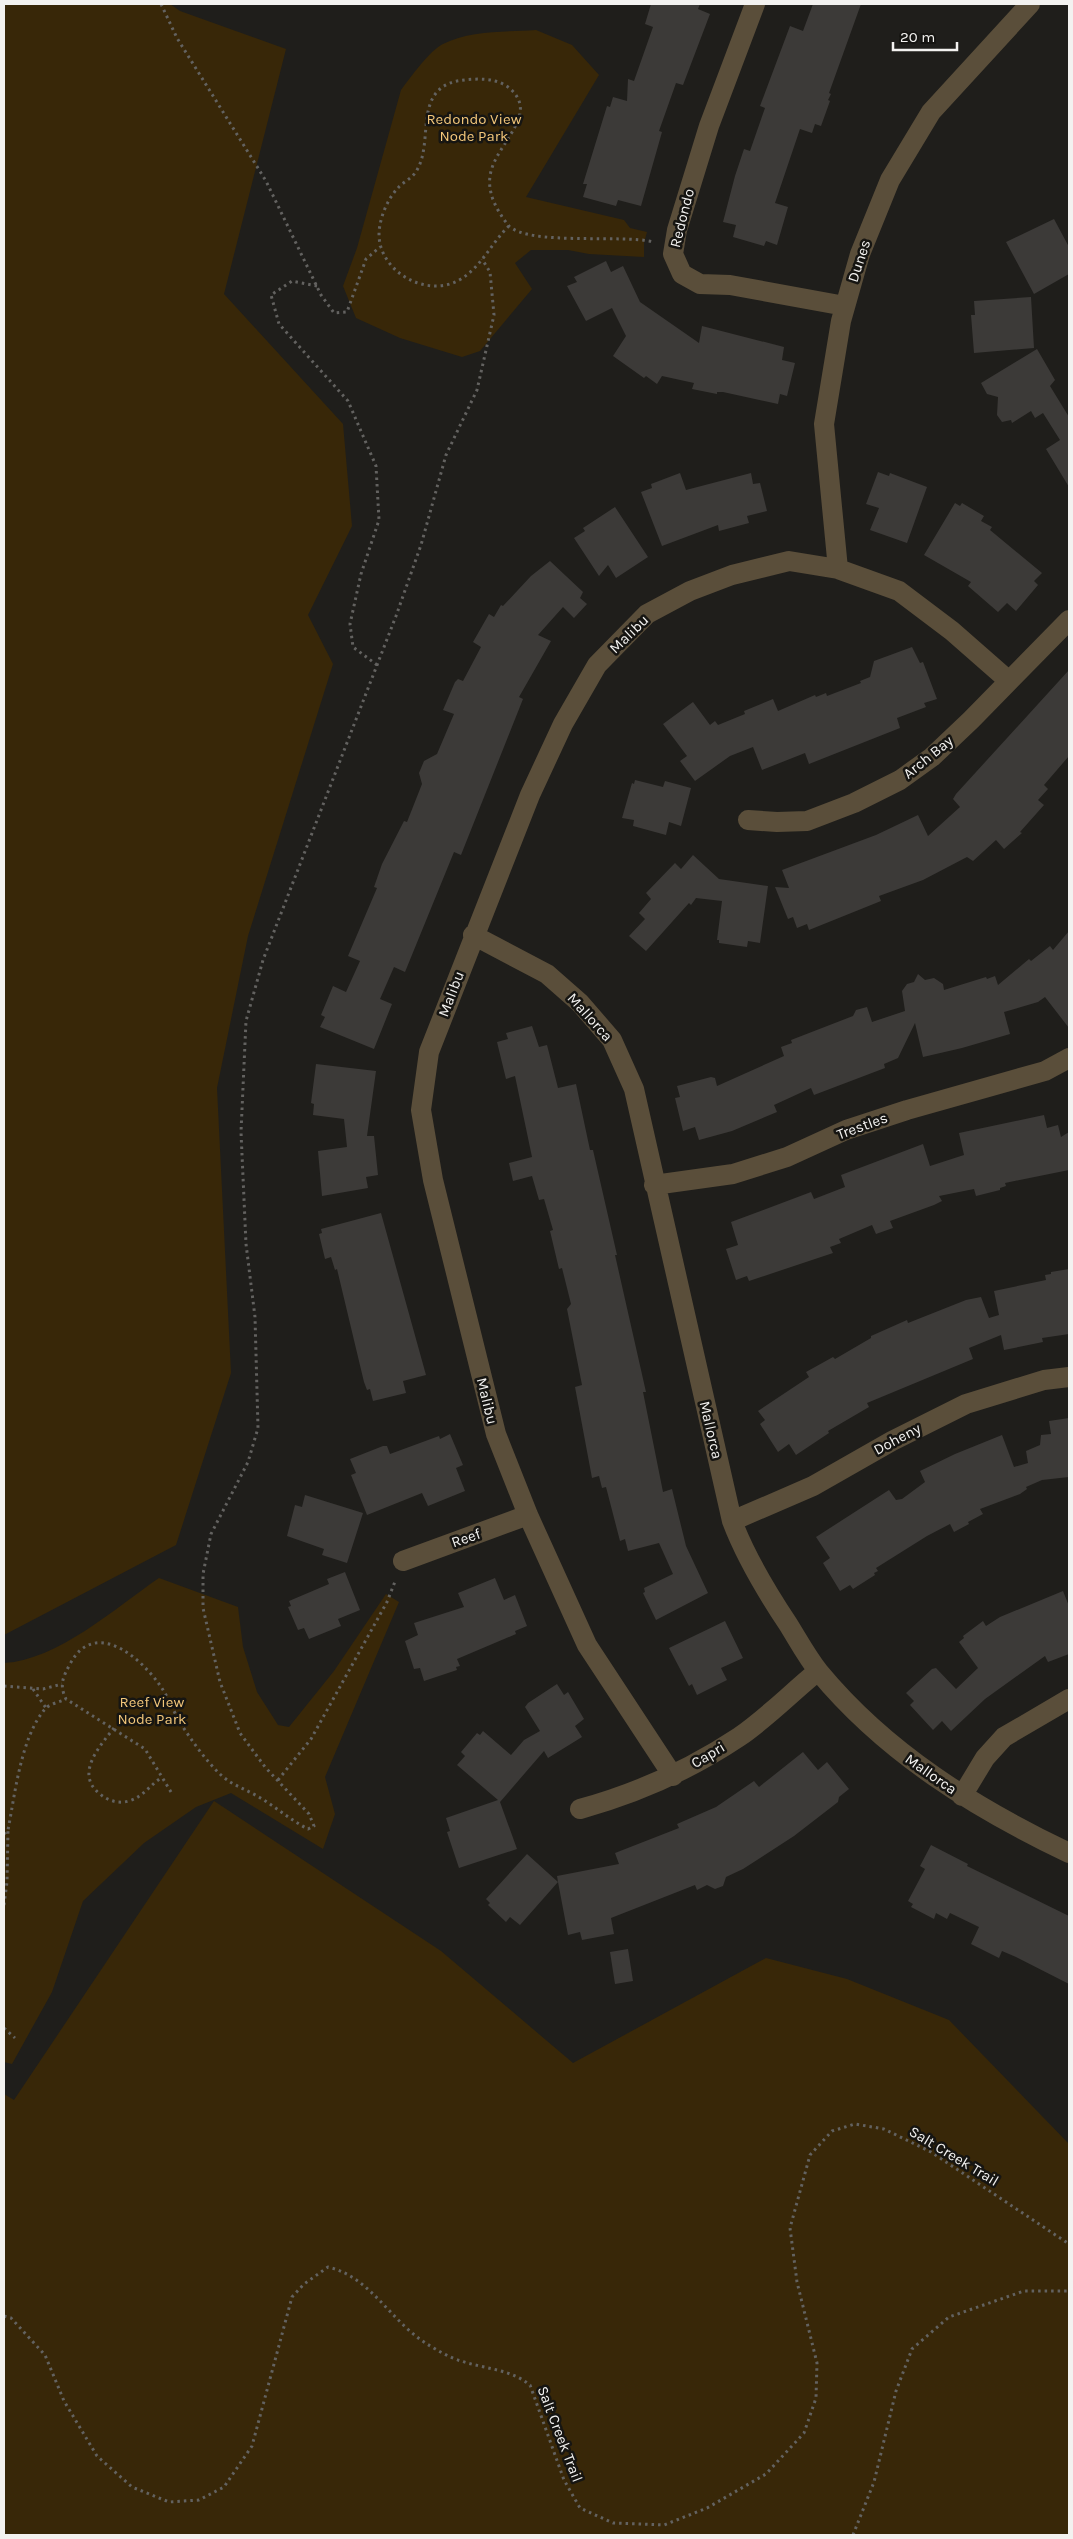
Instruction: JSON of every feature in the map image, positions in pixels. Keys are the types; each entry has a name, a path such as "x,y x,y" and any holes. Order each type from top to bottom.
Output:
{"street":[{"name":"Redondo","path":"755,4 709,126 677,230 673,254 682,274 700,284 730,285 845,306"},
{"name":"Dunes","path":"838,569 824,424 845,306 860,254 890,180 932,112 1030,4"},
{"name":"Malibu","path":"673,1776 586,1646 528,1515 496,1434 433,1180 421,1110 429,1052 473,935 530,795 563,724 597,665 647,614 690,591 732,575 789,561 838,569 899,591 952,631 1009,681"},
{"name":"Arch Bay","path":"748,820 777,822 807,821 854,802 900,780 932,757 1069,620"},
{"name":"Mallorca","path":"473,935 547,974 580,1003 612,1040 634,1089 654,1185 732,1520 744,1551 773,1602 818,1671 859,1716 907,1758 962,1796 1069,1853"},
{"name":"Trestles","path":"654,1185 733,1174 787,1157 846,1130 907,1110 1046,1071 1069,1058"},
{"name":"Doheny","path":"732,1520 813,1486 892,1441 966,1404 1044,1380 1069,1376"},
{"name":"Reef","path":"403,1561 528,1515"},
{"name":"Capri","path":"580,1810 625,1797 673,1776 740,1736 818,1671"},
{"path":"962,1796 985,1758 1004,1736 1069,1699"}],"path":[{"path":"161,4 177,38 266,181 317,286 334,313 347,312 366,259 380,247"},
{"path":"510,226 482,259 462,278 451,284 435,287 406,280 393,267 380,247 379,226 387,206 397,188 417,172 423,158 429,105 434,95 447,84 462,80 496,81 510,88 520,103 520,116 499,152 491,170 489,182 491,194 510,226 521,232 534,234 582,238 640,239 674,247"},
{"path":"171,1792 145,1749 66,1699 61,1689 63,1677 76,1653 89,1643 104,1641 139,1661 159,1684 181,1724 220,1774 235,1786 258,1796 290,1820 308,1829 314,1826 309,1814 265,1766 240,1733 220,1682 203,1608 203,1574 210,1534 248,1462 258,1428 255,1318 246,1244 241,1132 246,1021 263,960 377,665 421,544 446,456 480,381 494,315 490,272 482,259"},
{"path":"317,286 292,281 271,295 279,324 348,401 376,466 379,520 361,574 350,624 353,647 377,665"},
{"path":"278,1780 312,1739 387,1602 403,1561"},
{"path":"4,1686 43,1689 62,1684"},
{"path":"33,1688 46,1708"},
{"path":"4,1905 8,1865 8,1830 22,1760 32,1734 46,1708 66,1699"},
{"path":"114,1728 91,1761 88,1776 94,1790 116,1802 130,1801 148,1790 161,1778"},
{"path":"4,1834 8,1830"},
{"path":"4,1860 8,1865"},
{"path":"4,2028 15,2038"},
{"path":"4,2036 11,2035"},
{"name":"Salt Creek Trail","path":"4,2316 11,2318 45,2355 64,2401 97,2456 132,2488 169,2502 199,2500 224,2487 252,2446 292,2297 304,2284 328,2267 345,2271 375,2294 396,2319 426,2343 460,2361 518,2376 530,2385 564,2480 580,2508 613,2523 664,2525 707,2508 766,2474 804,2433 816,2398 817,2363 797,2282 790,2228 810,2155 832,2130 856,2124 884,2128 931,2152 1069,2244"},
{"path":"853,2535 874,2482 896,2391 912,2349 948,2318 1024,2291 1069,2291"}],"green space":[{"path":"4,4 170,4 180,11 286,49 224,294 343,424 352,526 308,615 333,664 248,936 217,1088 231,1373 176,1545 4,1635"},
{"name":"Redondo View Node Park","path":"536,30 572,45 599,75 526,197 624,220 630,228 647,232 644,243 644,257 589,254 568,250 531,250 515,263 532,289 480,351 462,357 400,338 356,318 343,286 357,248 401,90 426,58 438,47 454,39 477,34"},
{"name":"Reef View Node Park","path":"159,1578 238,1607 243,1647 257,1692 278,1725 289,1727 334,1671 386,1594 399,1602 325,1777 335,1814 323,1849 231,1793 196,1807 144,1843 83,1901 52,1992 12,2064 4,2062 4,1663 24,1660 45,1653 65,1643 85,1631"},
{"path":"214,1801 441,1951 573,2063 766,1958 847,1979 949,2020 1069,2144 1069,2535 4,2535 4,2094 14,2100"}],"building":[{"path":"651,4 700,4 698,9 710,14 683,85 676,83 659,131 662,132 641,206 618,200 616,206 583,197 587,184 583,184 607,106 610,107 613,97 627,101 628,79 634,81 653,27 645,24"},
{"path":"813,4 861,4 829,93 831,94 828,100 830,101 821,126 815,124 812,133 800,129 775,203 788,207 777,245 766,241 764,246 733,237 736,225 723,222 744,149 750,151 765,108 760,106 790,26 803,31"},
{"path":"1054,219 1069,247 1069,274 1034,294 1006,242"},
{"path":"606,261 611,272 623,266 640,302 699,343 702,326 784,347 782,360 795,363 787,396 780,394 778,404 723,392 717,392 717,394 692,389 694,383 662,376 657,384 646,376 644,378 613,356 626,336 612,308 586,321 567,286 577,282 574,277"},
{"path":"1031,297 1034,348 974,353 971,315 975,315 974,301"},
{"path":"1037,349 1055,380 1050,386 1069,417 1069,487 1046,449 1060,440 1043,413 1035,418 1031,411 1012,423 1011,420 1002,422 997,415 998,397 987,394 981,383"},
{"path":"878,472 889,476 890,473 927,487 907,543 870,530 879,508 866,504"},
{"path":"680,473 686,490 751,473 753,484 760,483 767,511 747,516 749,523 719,531 718,525 662,546 641,492 652,488 651,484"},
{"path":"955,503 960,506 962,503 984,516 981,521 992,527 990,530 1042,573 1034,581 1038,585 1016,611 1007,603 998,612 968,586 971,582 924,555"},
{"path":"615,507 648,557 616,578 608,565 599,576 574,538 585,531 583,528"},
{"path":"550,561 583,592 580,598 587,604 574,618 563,607 538,635 551,641 519,697 523,699 461,855 454,852 405,972 394,967 380,999 392,1004 374,1049 320,1027 325,1017 321,1015 333,986 346,992 360,961 348,956 377,888 374,887 382,864 404,821 407,822 422,784 419,773 424,761 437,754 454,714 443,710 455,682 458,679 463,681 481,647 473,642 489,614 494,617 501,605 503,606 531,576"},
{"path":"912,647 920,663 923,662 937,699 924,703 926,707 897,718 900,728 809,764 805,753 762,770 753,747 730,756 695,781 680,761 687,756 663,724 693,702 710,725 715,721 718,725 745,714 744,711 773,699 778,711 815,695 816,697 826,693 827,696 861,683 860,681 870,677 874,661"},
{"path":"1069,670 1069,756 1044,785 1048,789 1038,800 1044,805 1020,832 1022,833 1004,849 996,840 973,861 967,857 923,880 879,896 881,901 809,930 807,924 797,928 793,917 788,919 775,887 789,888 782,870 876,835 918,815 928,836 960,807 953,799 956,794"},
{"path":"635,780 663,787 665,781 691,788 681,826 669,822 666,835 633,826 634,820 622,818 632,783 634,784"},
{"path":"693,855 719,879 768,886 760,943 748,941 747,947 719,943 719,940 717,940 722,901 696,898 691,905 689,903 646,951 629,936 645,919 639,913 651,899 646,893 675,863 681,869"},
{"path":"1069,931 1069,1028 1045,997 1038,1002 1004,1012 1010,1034 923,1057 915,1023 898,1058 884,1064 885,1068 814,1095 811,1088 774,1105 777,1112 732,1131 699,1140 695,1127 683,1131 675,1098 680,1097 677,1086 711,1077 715,1078 717,1086 784,1056 781,1047 792,1043 791,1040 853,1016 856,1010 867,1007 872,1022 905,1011 902,991 907,984 914,982 918,974 925,980 934,978 943,984 944,990 995,976 998,985 1029,959 1031,961 1050,946 1053,950"},
{"path":"532,1026 539,1047 547,1045 558,1088 576,1084 590,1150 593,1150 617,1255 615,1255 646,1392 643,1392 663,1492 672,1489 686,1546 708,1593 656,1620 643,1593 645,1592 644,1588 673,1574 659,1543 628,1551 625,1539 620,1541 606,1487 602,1488 599,1476 592,1478 575,1387 582,1385 567,1309 571,1304 562,1268 559,1269 550,1231 553,1230 544,1199 539,1200 532,1176 513,1181 509,1163 532,1157 515,1076 506,1079 497,1042 508,1039 506,1033"},
{"path":"316,1064 376,1071 367,1136 374,1136 378,1175 366,1177 368,1188 322,1196 318,1151 347,1147 344,1119 313,1115 314,1104 311,1103"},
{"path":"1044,1115 1047,1128 1058,1125 1061,1137 1069,1132 1069,1170 1005,1183 1006,1186 1000,1188 1000,1190 976,1196 974,1189 939,1196 942,1201 890,1221 893,1228 876,1234 872,1225 839,1239 841,1243 830,1247 833,1253 749,1281 747,1276 736,1280 726,1249 738,1245 731,1222 811,1192 814,1199 845,1187 841,1175 923,1144 930,1166 964,1155 959,1133"},
{"path":"381,1213 426,1375 403,1381 406,1393 373,1401 370,1389 367,1390 364,1382 337,1269 335,1270 331,1257 325,1259 319,1234 322,1233 321,1229"},
{"path":"1069,1269 1069,1334 1042,1338 1043,1342 1004,1350 1001,1335 969,1348 973,1359 867,1403 869,1407 828,1431 829,1433 796,1455 789,1444 778,1452 760,1424 765,1420 758,1411 809,1377 806,1372 833,1357 835,1359 871,1338 871,1336 907,1320 908,1323 966,1300 981,1297 989,1318 999,1315 994,1291 1046,1280 1045,1275 1051,1274 1051,1272"},
{"path":"1069,1418 1069,1477 1042,1480 1026,1487 1027,1489 1020,1494 980,1509 983,1514 968,1522 969,1524 954,1532 950,1524 876,1568 878,1571 874,1573 875,1575 853,1589 850,1585 840,1591 823,1563 830,1558 816,1537 889,1490 896,1500 902,1499 925,1482 920,1471 1002,1435 1014,1467 1028,1463 1026,1451 1040,1445 1041,1435 1051,1434 1049,1421"},
{"path":"450,1434 463,1465 456,1468 465,1491 428,1506 422,1493 367,1515 351,1475 356,1473 350,1459 383,1446 387,1446 390,1454 439,1436 440,1439"},
{"path":"305,1495 363,1513 347,1563 322,1555 324,1549 287,1536 295,1505 302,1507"},
{"path":"345,1572 360,1610 338,1619 341,1626 309,1639 304,1628 298,1630 288,1607 291,1606 289,1601 329,1584 327,1579"},
{"path":"495,1578 504,1600 515,1595 527,1626 515,1631 516,1634 457,1659 460,1666 456,1667 457,1670 424,1681 420,1668 414,1669 405,1641 418,1635 414,1623 464,1607 458,1593"},
{"path":"1063,1591 1069,1606 1069,1654 1048,1662 1045,1656 985,1699 951,1731 942,1721 933,1730 910,1705 914,1701 906,1693 932,1669 936,1668 956,1689 978,1668 959,1642 964,1638 963,1636 983,1621 986,1626 1000,1617"},
{"path":"725,1621 743,1658 721,1668 727,1680 697,1695 692,1684 689,1686 669,1648"},
{"path":"557,1684 564,1695 568,1692 584,1719 575,1726 582,1737 548,1758 544,1751 500,1802 517,1849 459,1868 447,1832 450,1831 446,1818 498,1800 457,1765 465,1756 461,1752 477,1733 480,1735 483,1731 511,1755 524,1740 540,1731 525,1707"},
{"path":"803,1752 818,1770 827,1762 849,1789 839,1797 838,1802 794,1836 743,1869 726,1877 723,1886 715,1889 707,1885 697,1890 695,1885 611,1918 614,1934 582,1940 580,1932 568,1935 557,1876 619,1864 615,1853 679,1828 677,1824 716,1807 754,1781 759,1787"},
{"path":"931,1845 968,1864 967,1866 1069,1916 1069,1984 1002,1951 999,1958 971,1944 979,1927 950,1913 947,1919 936,1913 934,1919 911,1907 913,1904 908,1901 925,1869 920,1866"},
{"path":"527,1854 558,1882 520,1925 510,1917 506,1922 488,1905 490,1903 486,1899"},
{"path":"628,1949 633,1981 615,1984 610,1952"}]}
